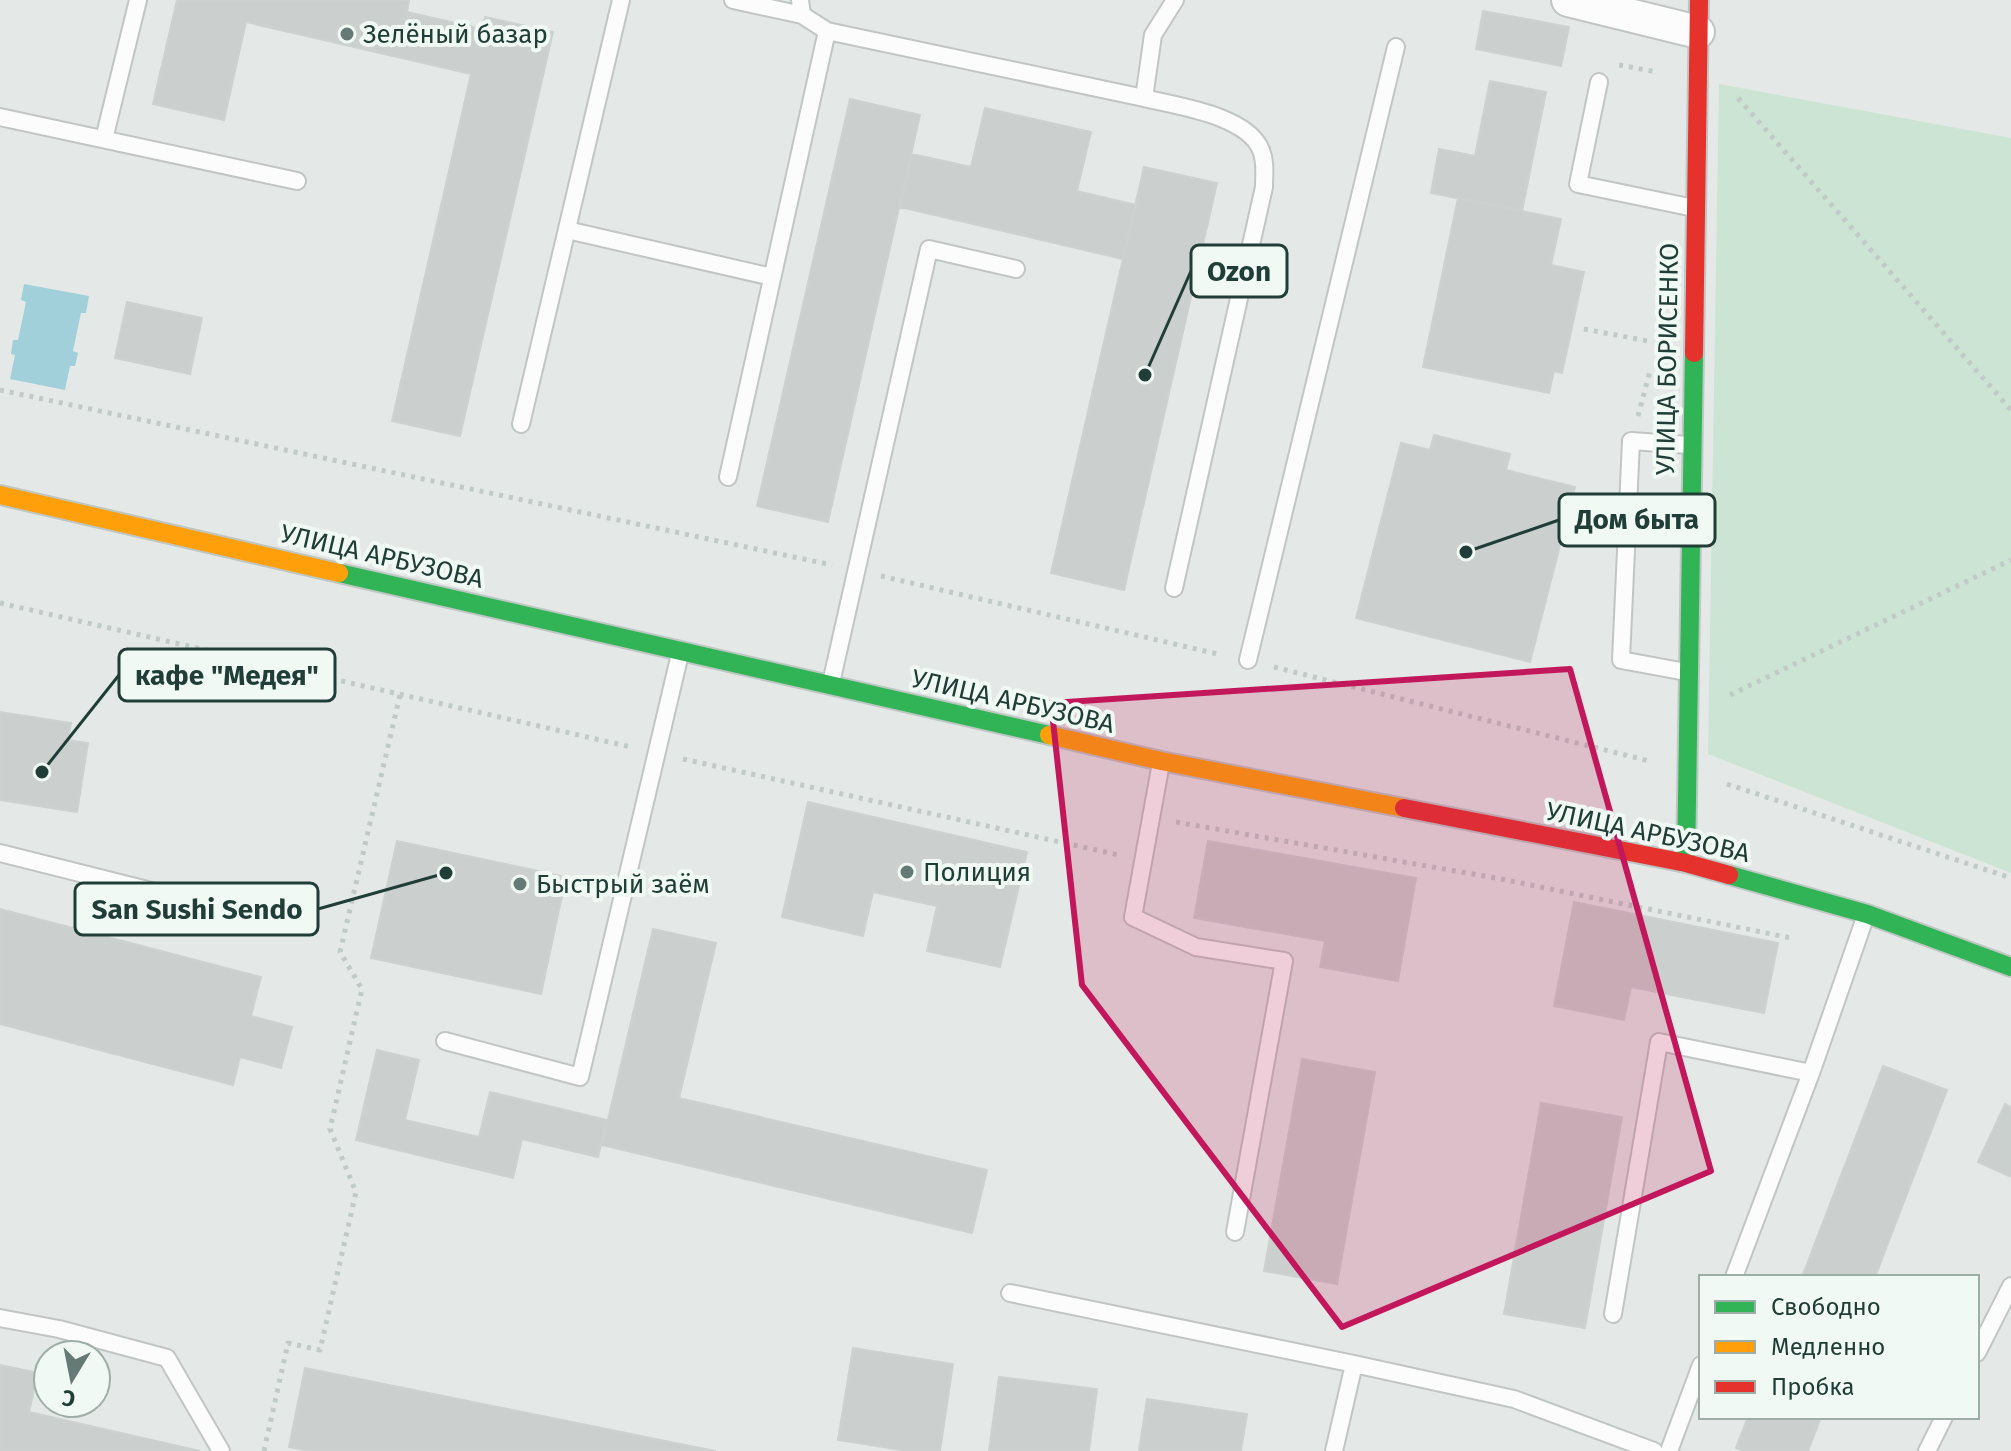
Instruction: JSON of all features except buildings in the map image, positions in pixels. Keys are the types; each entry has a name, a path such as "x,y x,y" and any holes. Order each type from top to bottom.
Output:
{"street":[{"path":"1568,0 1698,32"},
{"name":"УЛИЦА БОРИСЕНКО","path":"1686,863 1699,0"},
{"name":"УЛИЦА АРБУЗОВА","path":"0,495 1161,761 1686,863 1867,914 2011,967"}],"lane":[{"path":"104,139 138,0"},
{"path":"521,424 621,0"},
{"path":"733,0 801,8 827,31 1216,116 1241,128 1260,147 1265,168 1264,187 1174,588"},
{"path":"1144,98 1153,35 1175,0"},
{"path":"728,477 827,31"},
{"path":"1248,660 1396,47"},
{"path":"1599,82 1578,184 1696,209"},
{"path":"0,117 297,181"},
{"path":"567,230 772,277"},
{"path":"831,685 929,249 1016,269"},
{"path":"1689,673 1621,660 1631,441 1692,445"},
{"path":"445,1041 580,1077 681,651"},
{"path":"1161,761 1133,917 1196,947 1284,961 1235,1232"},
{"path":"0,853 239,913"},
{"path":"1735,1275 1867,914"},
{"path":"1613,1314 1659,1042 1811,1073"},
{"path":"1979,1349 2011,1286"},
{"path":"1010,1293 1514,1399 1654,1451"},
{"path":"0,1318 59,1329 167,1358 221,1451"},
{"path":"1334,1451 1354,1364"},
{"path":"1669,1451 1699,1370"},
{"path":"1927,1451 1943,1419"}],"path":[{"path":"1599,82 1603,61 1698,80 1735,96 2011,410"},
{"path":"1631,441 1653,357"},
{"path":"0,390 857,571 1161,643 1248,660 1687,771 2011,878"},
{"path":"1730,695 2011,560"},
{"path":"0,603 1143,860"},
{"path":"264,1451 288,1343 320,1350 356,1192 330,1129 362,989 340,952 400,695"},
{"path":"1151,817 1501,879 1797,940"}],"highlighted area":[{"path":"1570,669 1711,1171 1342,1327 1082,985 1051,703"}],"green space":[{"path":"1719,84 2011,138 2011,873 1708,754"}],"water":[{"path":"24,284 89,296 86,313 81,313 73,351 78,353 75,366 70,366 65,390 10,379 15,355 11,354 13,340 18,340 26,302 21,300"}],"traffic: fast":[{"path":"1686,863 1694,353"},
{"path":"339,573 1049,735"},
{"path":"1729,875 1867,914 2011,967"}],"traffic: slow":[{"path":"0,495 339,573"},
{"path":"1049,735 1161,761 1404,808"}],"traffic: jam":[{"path":"1694,353 1699,0"},
{"path":"1404,808 1686,863 1729,875"}],"place":[{"name":"Зелёный базар","path":"347,34"},
{"name":"Ozon","path":"1145,375"},
{"name":"Дом быта","path":"1466,552"},
{"name":"кафе \"Медея\"","path":"42,772"},
{"name":"Полиция","path":"907,872"},
{"name":"San Sushi Sendo","path":"446,873"},
{"name":"Быстрый заём","path":"520,884"}]}
